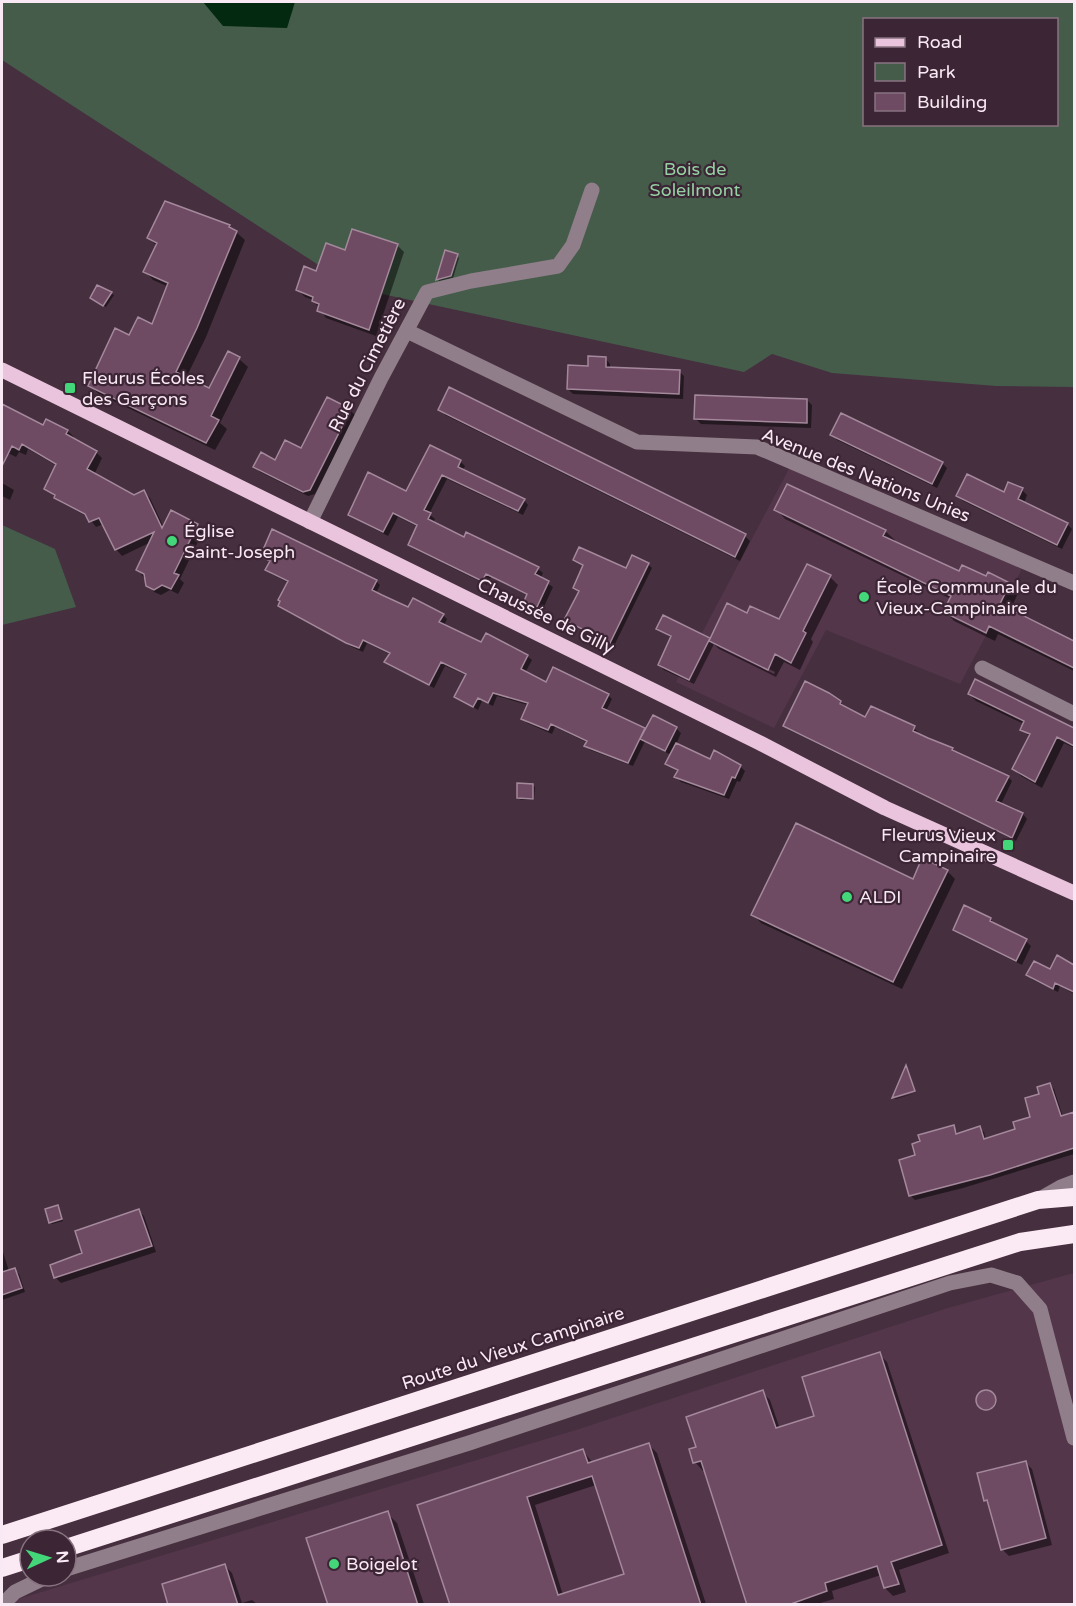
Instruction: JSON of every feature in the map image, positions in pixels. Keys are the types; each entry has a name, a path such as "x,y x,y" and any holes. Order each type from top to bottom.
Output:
{"highway":[{"name":"Route du Vieux Campinaire","path":"2,1535 1038,1200 1074,1197"},
{"path":"78,1544 1020,1242 1074,1234"},
{"path":"2,1568 18,1563"}],"main road":[{"name":"Chaussée de Gilly","path":"2,370 760,743 885,808 1074,893"}],"street":[{"name":"Rue du Cimetière","path":"310,522 381,378 427,292 471,281 558,266 573,245 592,190"},
{"name":"Avenue des Nations Unies","path":"407,331 637,442 757,447 1074,583"},
{"path":"982,668 1074,714"},
{"name":"Route du Vieux Campinaire","path":"1038,1200 1061,1186 1074,1182"},
{"path":"78,1565 469,1443 950,1283 991,1275 1017,1283 1040,1309 1074,1438"},
{"path":"3,1605 15,1592 23,1588"}],"shaded area":[{"path":"203,2 295,2 287,28 223,26"},
{"name":"École Communale du Vieux-Campinaire","path":"790,467 1024,565 960,684 826,630 774,728 676,682"},
{"path":"1074,1273 1074,1604 2,1604 55,1588 78,1588 78,1581 576,1430 948,1308"}],"green space":[{"name":"Bois de Soleilmont","path":"2,2 1074,2 1074,387 996,386 832,373 772,354 744,372 354,288 2,60"},
{"path":"2,525 55,549 76,607 2,625"}],"building":[{"path":"165,201 230,225 229,227 237,231 197,328 176,372 209,388 228,351 240,357 211,416 219,420 206,443 88,386 115,328 129,335 138,317 152,324 168,283 143,272 157,243 147,238"},
{"path":"352,229 398,244 369,330 317,311 319,304 312,301 313,297 296,290 304,266 316,271 326,243 345,250"},
{"path":"445,250 458,254 451,276 436,280"},
{"path":"97,285 112,292 103,306 90,298"},
{"path":"588,356 606,357 606,367 680,370 679,394 567,389 568,365 588,366"},
{"path":"449,387 746,534 735,557 438,410"},
{"path":"695,395 807,399 807,423 694,419"},
{"path":"327,397 351,409 310,490 303,492 253,467 261,452 275,460 285,440 301,448"},
{"path":"2,404 43,425 46,419 68,430 66,434 97,451 87,469 134,495 144,490 162,528 171,510 198,524 174,573 179,575 171,589 162,585 154,590 146,586 144,574 136,570 154,532 115,550 99,518 89,522 85,514 54,498 55,495 44,489 56,464 22,444 19,450 12,446 2,466"},
{"path":"841,413 943,462 932,484 830,435"},
{"path":"430,445 461,460 458,467 525,499 518,511 442,475 424,510 431,513 428,519 464,537 466,532 539,567 535,574 549,581 537,607 524,601 527,594 486,574 482,581 408,545 417,525 393,513 383,532 348,515 368,472 406,491"},
{"path":"967,474 1004,492 1008,482 1023,488 1018,499 1068,523 1057,545 956,496"},
{"path":"787,484 886,530 883,536 959,571 962,565 986,576 988,572 1010,583 1000,604 1074,641 1074,668 989,626 986,633 943,612 951,596 774,510"},
{"path":"272,529 377,580 372,590 382,595 408,607 413,598 444,614 439,622 481,642 486,633 528,655 521,669 546,682 553,667 609,694 602,708 645,728 628,763 584,746 587,741 551,724 548,730 521,719 528,703 493,693 488,703 478,698 473,707 454,697 466,674 441,662 429,685 384,662 390,653 363,640 359,648 346,643 278,606 280,601 278,600 288,581 265,570 270,561 264,558 267,552 263,550"},
{"path":"579,547 626,568 632,555 649,563 610,643 564,620 579,591 573,588 583,565 573,560"},
{"path":"807,564 831,575 803,631 806,633 791,663 775,654 768,670 709,641 727,603 747,613 750,606 779,619"},
{"path":"663,615 710,638 689,680 658,665 671,636 656,629"},
{"path":"975,679 1074,728 1074,746 1057,737 1035,782 1012,769 1030,734 1020,730 1024,721 968,694"},
{"path":"805,681 829,693 841,701 840,704 865,717 871,706 915,726 913,731 1009,776 996,801 1023,813 1012,838 783,726"},
{"path":"653,715 677,727 665,751 640,739"},
{"path":"676,743 710,759 714,750 741,765 735,778 732,777 724,795 674,777 678,770 665,764"},
{"path":"517,783 533,784 533,799 517,798"},
{"name":"ALDI","path":"796,823 913,879 922,858 948,870 893,982 751,915"},
{"path":"964,905 1027,939 1016,961 953,930"},
{"path":"1057,955 1074,965 1074,992 1055,983 1053,989 1026,975 1034,961 1050,969"},
{"path":"906,1065 915,1091 892,1098"},
{"path":"1050,1083 1061,1116 1074,1112 1074,1148 990,1175 909,1196 899,1160 915,1155 912,1144 920,1141 918,1135 954,1125 956,1134 980,1126 984,1139 1015,1129 1013,1122 1030,1117 1025,1098 1039,1094 1037,1087"},
{"path":"58,1205 62,1219 49,1223 45,1209"},
{"path":"139,1209 152,1246 54,1278 50,1265 82,1253 75,1231"},
{"path":"15,1268 22,1288 2,1295 2,1272"},
{"path":"880,1352 942,1545 891,1562 899,1584 884,1588 877,1566 825,1583 827,1591 788,1605 747,1605 701,1461 693,1463 689,1449 696,1447 686,1417 763,1390 776,1428 814,1416 802,1377"},
{"path":"986,1390 993,1393 996,1400 993,1407 986,1410 979,1407 976,1400 979,1393"},
{"path":"649,1443 701,1605 450,1605 417,1505 583,1449 588,1463","holes":["592,1476 624,1574 558,1595 527,1497"]},
{"path":"1026,1461 1046,1538 1001,1550 977,1473"},
{"path":"388,1511 418,1605 328,1605 306,1538"},
{"path":"225,1564 238,1605 168,1605 162,1584"}],"place":[{"name":"Fleurus Écoles des Garçons","path":"70,388"},
{"name":"Église Saint-Joseph","path":"172,541"},
{"name":"École Communale du Vieux-Campinaire","path":"864,597"},
{"name":"Fleurus Vieux Campinaire","path":"1008,845"},
{"name":"ALDI","path":"847,897"},
{"name":"Boigelot","path":"334,1564"}]}
